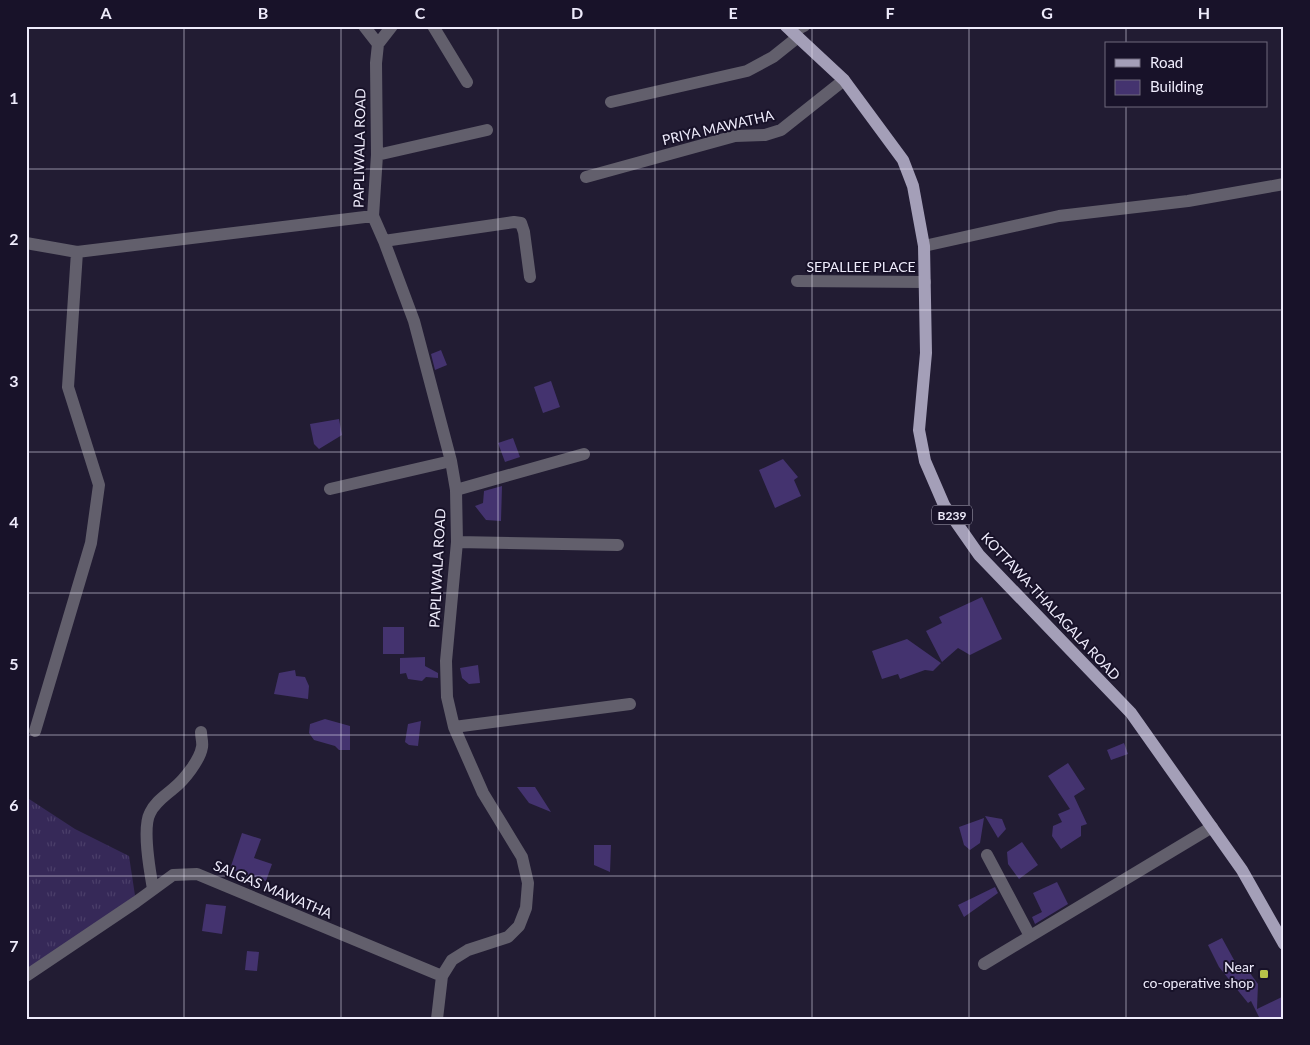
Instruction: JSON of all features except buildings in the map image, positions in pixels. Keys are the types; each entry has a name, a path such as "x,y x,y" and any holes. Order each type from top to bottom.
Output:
{"main road":[{"name":"KOTTAWA-THALAGALA ROAD","path":"795,30 844,80 903,160 913,186 924,246 925,282 926,353 919,430 925,461 944,505 979,555 1131,713 1242,870 1284,944"}],"street":[{"path":"364,26 378,44 392,26"},
{"path":"433,26 467,82"},
{"path":"611,102 747,72 773,57 795,30"},
{"name":"PAPLIWALA ROAD","path":"378,44 376,63 377,155 373,216 414,321 451,461 456,490 456,542 446,662 446,696 454,727 484,793 522,857 528,883 526,908 519,926 508,937 468,950 452,960 442,976"},
{"name":"PRIYA MAWATHA","path":"586,176 735,136 765,135 781,130 844,80"},
{"path":"377,155 486,130"},
{"path":"924,246 1059,216 1188,201 1284,184"},
{"path":"26,243 77,252 373,216"},
{"path":"384,241 514,222 521,223 524,232 530,278"},
{"path":"34,731 92,543 99,485 68,387 77,252"},
{"name":"SEPALLEE PLACE","path":"797,281 925,282"},
{"path":"456,490 584,454"},
{"path":"330,489 451,461"},
{"path":"456,542 618,545"},
{"path":"454,727 630,704"},
{"path":"153,889 149,867 146,827 149,814 158,801 176,787 190,770 202,748 201,732"},
{"path":"984,964 1212,827"},
{"path":"987,855 1030,936"},
{"name":"SALGAS MAWATHA","path":"26,976 172,874 197,874 442,976"},
{"path":"437,1019 442,976"}],"green space":[{"path":"26,797 75,829 129,856 136,902 26,976"}],"place":[{"name":"Near co-operative shop","path":"1264,974"}]}
